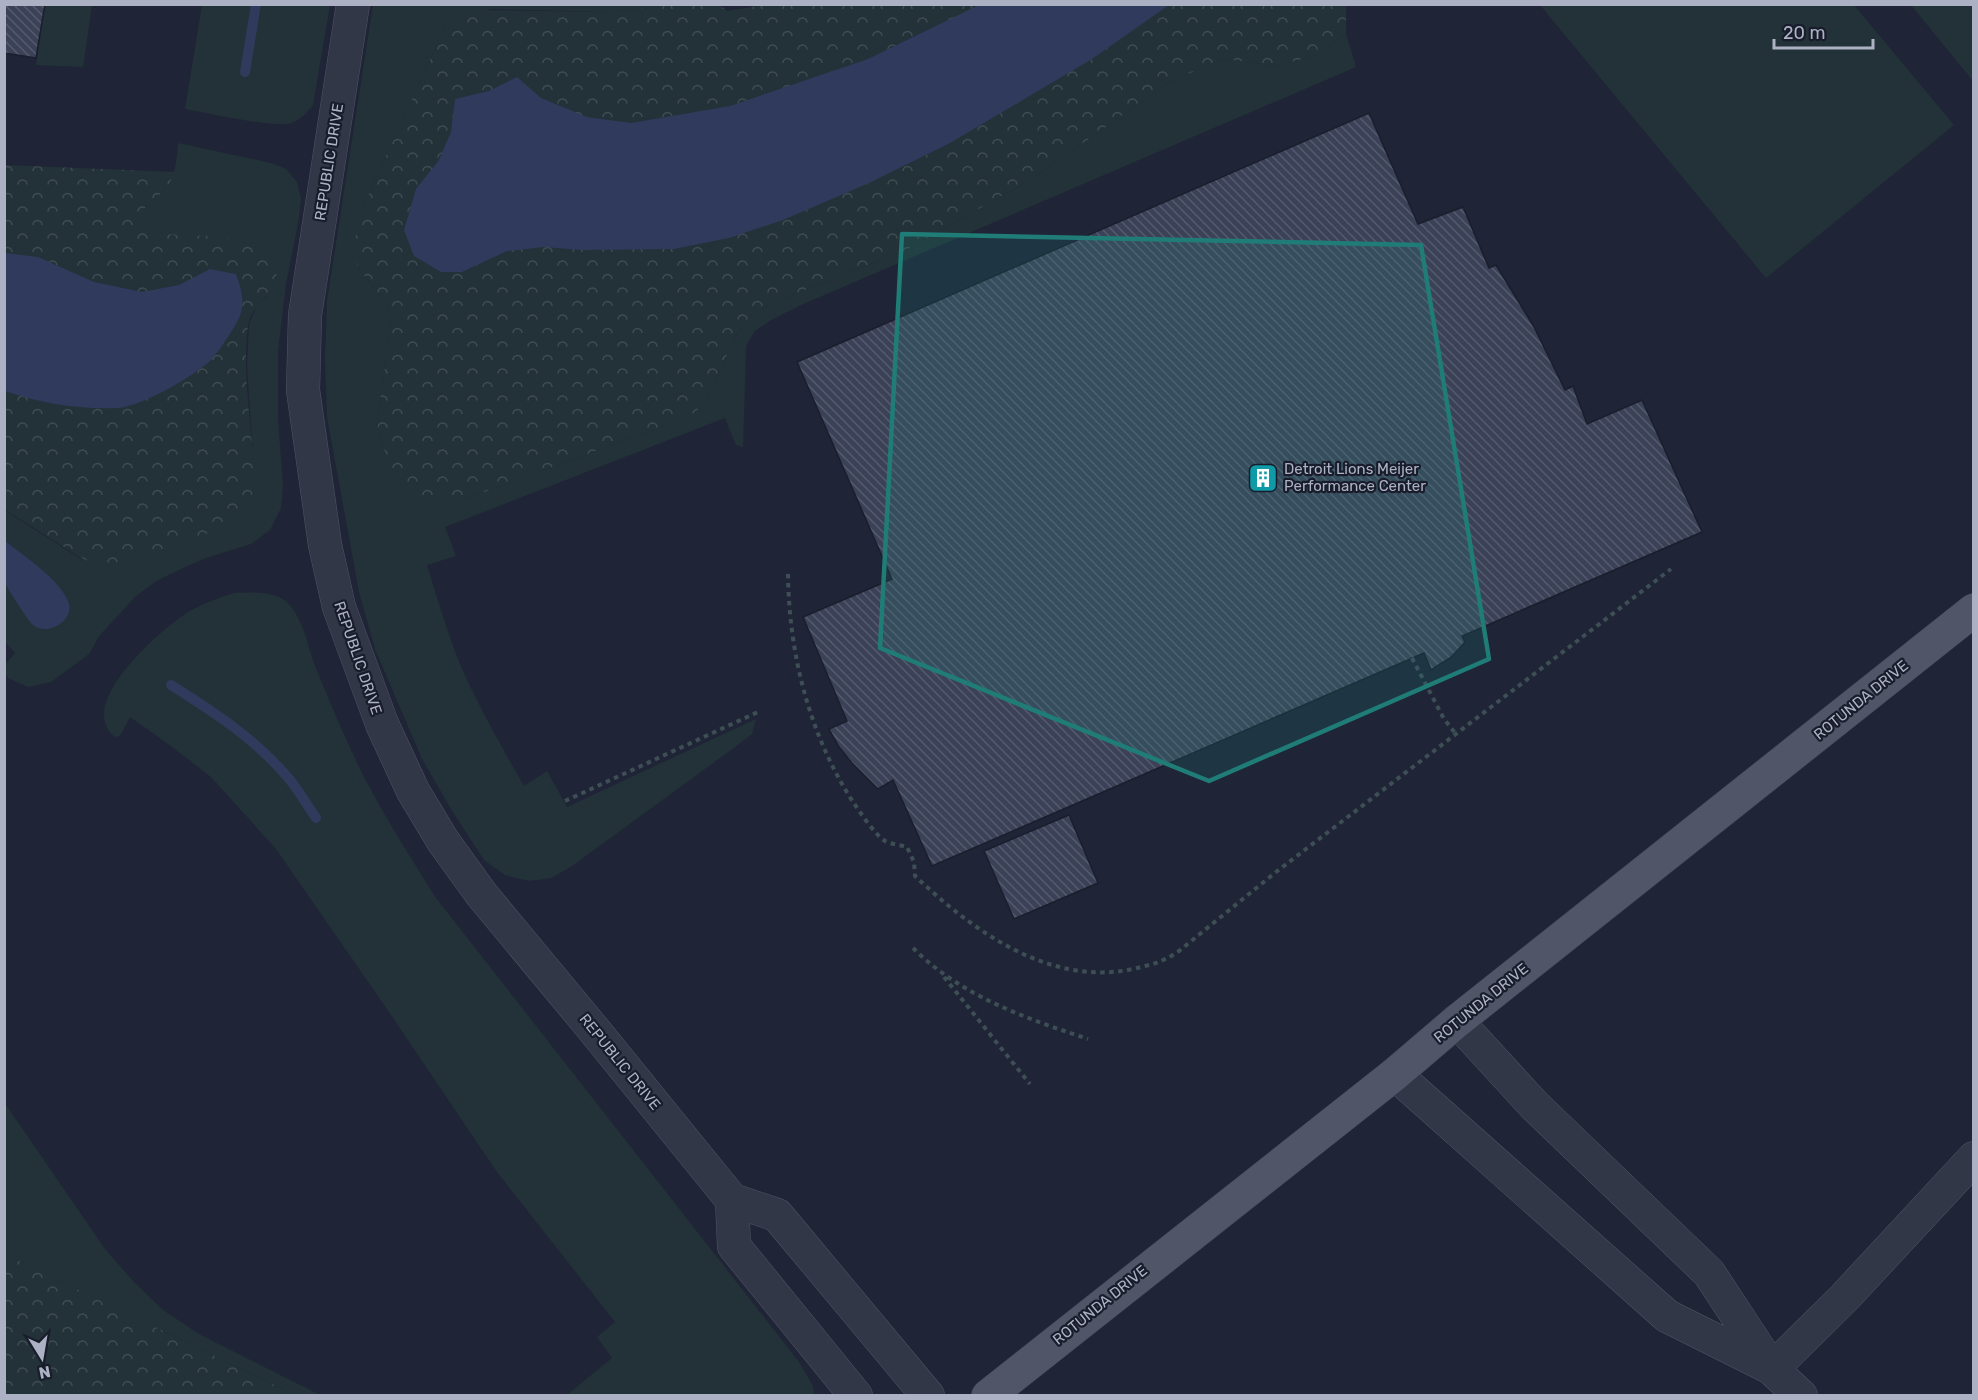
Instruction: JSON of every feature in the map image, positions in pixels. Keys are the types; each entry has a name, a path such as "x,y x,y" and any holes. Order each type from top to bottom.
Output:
{"main road":[{"name":"ROTUNDA DRIVE","path":"987,1395 1395,1074 1457,1021 1974,610"}],"street":[{"name":"REPUBLIC DRIVE","path":"353,4 305,315 304,336 303,390 312,460 325,545 339,607 382,724 413,790 443,841 482,895 732,1200"},
{"path":"1457,1021 1534,1105 1709,1273 1772,1369 1801,1395"},
{"path":"1395,1074 1667,1316 1772,1369"},
{"path":"1772,1369 1844,1298 1974,1158"},
{"path":"856,1395 734,1246 732,1200 777,1215 928,1395"}],"path":[{"path":"788,574 788,608 801,679 825,751 861,815 886,842 907,847 914,862 915,876 944,903 1011,947 1044,963 1102,973 1163,962 1179,951 1276,872 1671,569"},
{"path":"1412,658 1444,719 1456,734"},
{"path":"565,801 758,712"},
{"path":"913,948 942,974 1030,1084"},
{"path":"942,974 973,993 1016,1014 1088,1039"}],"highlighted area":[{"path":"902,234 1421,245 1489,659 1209,781 880,648"}],"green space":[{"path":"664,4 720,5 727,11 771,4 1346,5 1346,34 1316,55 1278,66 1223,59 1169,82 1023,184 906,250 772,303 752,315 737,334 703,406 688,417 465,499 439,501 409,491 387,460 377,424 391,322 387,304 358,268 353,246 364,204 445,27 459,15 476,10 605,12 657,7"},
{"path":"45,5 92,5 83,67 36,65"},
{"path":"202,5 330,5 313,105 303,116 291,123 282,124 185,109"},
{"path":"373,5 664,5 605,12 491,9 445,27 364,204 358,268 387,304 391,322 377,424 387,460 465,499 688,417 703,406 737,334 752,315 772,303 906,250 1023,184 1169,82 1223,59 1278,66 1316,55 1346,34 1356,67 801,305 771,320 755,331 746,346 743,447 736,445 725,418 445,527 456,556 427,565 450,638 467,680 524,786 547,771 567,807 756,719 752,734 572,866 551,878 529,881 505,875 484,860 422,759 375,649 359,592 327,417 325,358 327,301"},
{"path":"1540,5 1854,5 1954,125 1766,278"},
{"path":"1911,5 1973,5 1973,81"},
{"path":"178,143 271,163 286,169 297,182 301,199 299,218 286,284 278,351 278,419 283,486 281,508 270,530 251,544 206,558 158,580 136,596 99,636 89,654 51,682 28,687 8,678 5,674 5,665 15,653 5,642 4,510 81,559 253,490 254,467 247,367 249,324 257,305 267,296 154,230 148,224 145,207 162,192 171,180 176,165"},
{"path":"4,165 175,172 159,196 145,207 147,220 151,227 163,234 234,239 259,248 268,255 277,276 270,292 251,315 246,352 254,482 248,506 237,520 212,532 169,547 126,560 99,564 78,556 5,510"},
{"path":"235,593 263,593 276,596 288,603 301,625 315,666 359,767 386,817 436,898 799,1362 813,1386 814,1395 567,1395 612,1358 597,1337 615,1322 497,1172 276,849 211,777 171,746 130,717 120,736 115,737 105,723 105,706 113,688 142,651 188,612"},
{"path":"4,1102 105,1249 163,1310 199,1334 320,1395 295,1395 5,1254"},
{"path":"5,1254 295,1395 5,1395"}],"water":[{"path":"981,4 1169,5 1092,59 950,143 869,183 783,220 729,238 674,249 582,250 544,247 507,251 462,272 441,272 414,256 404,230 416,189 439,160 451,132 455,99 489,91 517,77 541,98 587,117 631,123 730,106 868,59"},
{"path":"5,253 38,257 94,282 142,292 179,285 210,269 236,274 242,296 241,312 237,322 211,360 180,382 153,397 118,408 75,407 32,399 5,391"},
{"path":"5,541 40,568 63,593 69,608 68,614 59,625 46,629 33,625 14,598 4,579"}],"building":[{"path":"4,4 45,4 36,58 4,53"},
{"name":"Detroit Lions Meijer Performance Center","path":"1369,113 1418,224 1463,207 1489,268 1496,265 1534,327 1565,390 1573,386 1587,424 1642,400 1702,532 1462,636 1465,642 1458,650 1431,670 1424,653 932,866 893,780 878,789 852,763 839,747 829,729 847,721 803,617 892,579 797,362"},
{"path":"1069,815 1098,883 1014,919 984,851"}],"waterway":[{"path":"245,72 256,4"},
{"path":"171,685 219,716 264,752 290,780 316,818"}],"place":[{"name":"Detroit Lions Meijer Performance Center","path":"1263,478"}]}
